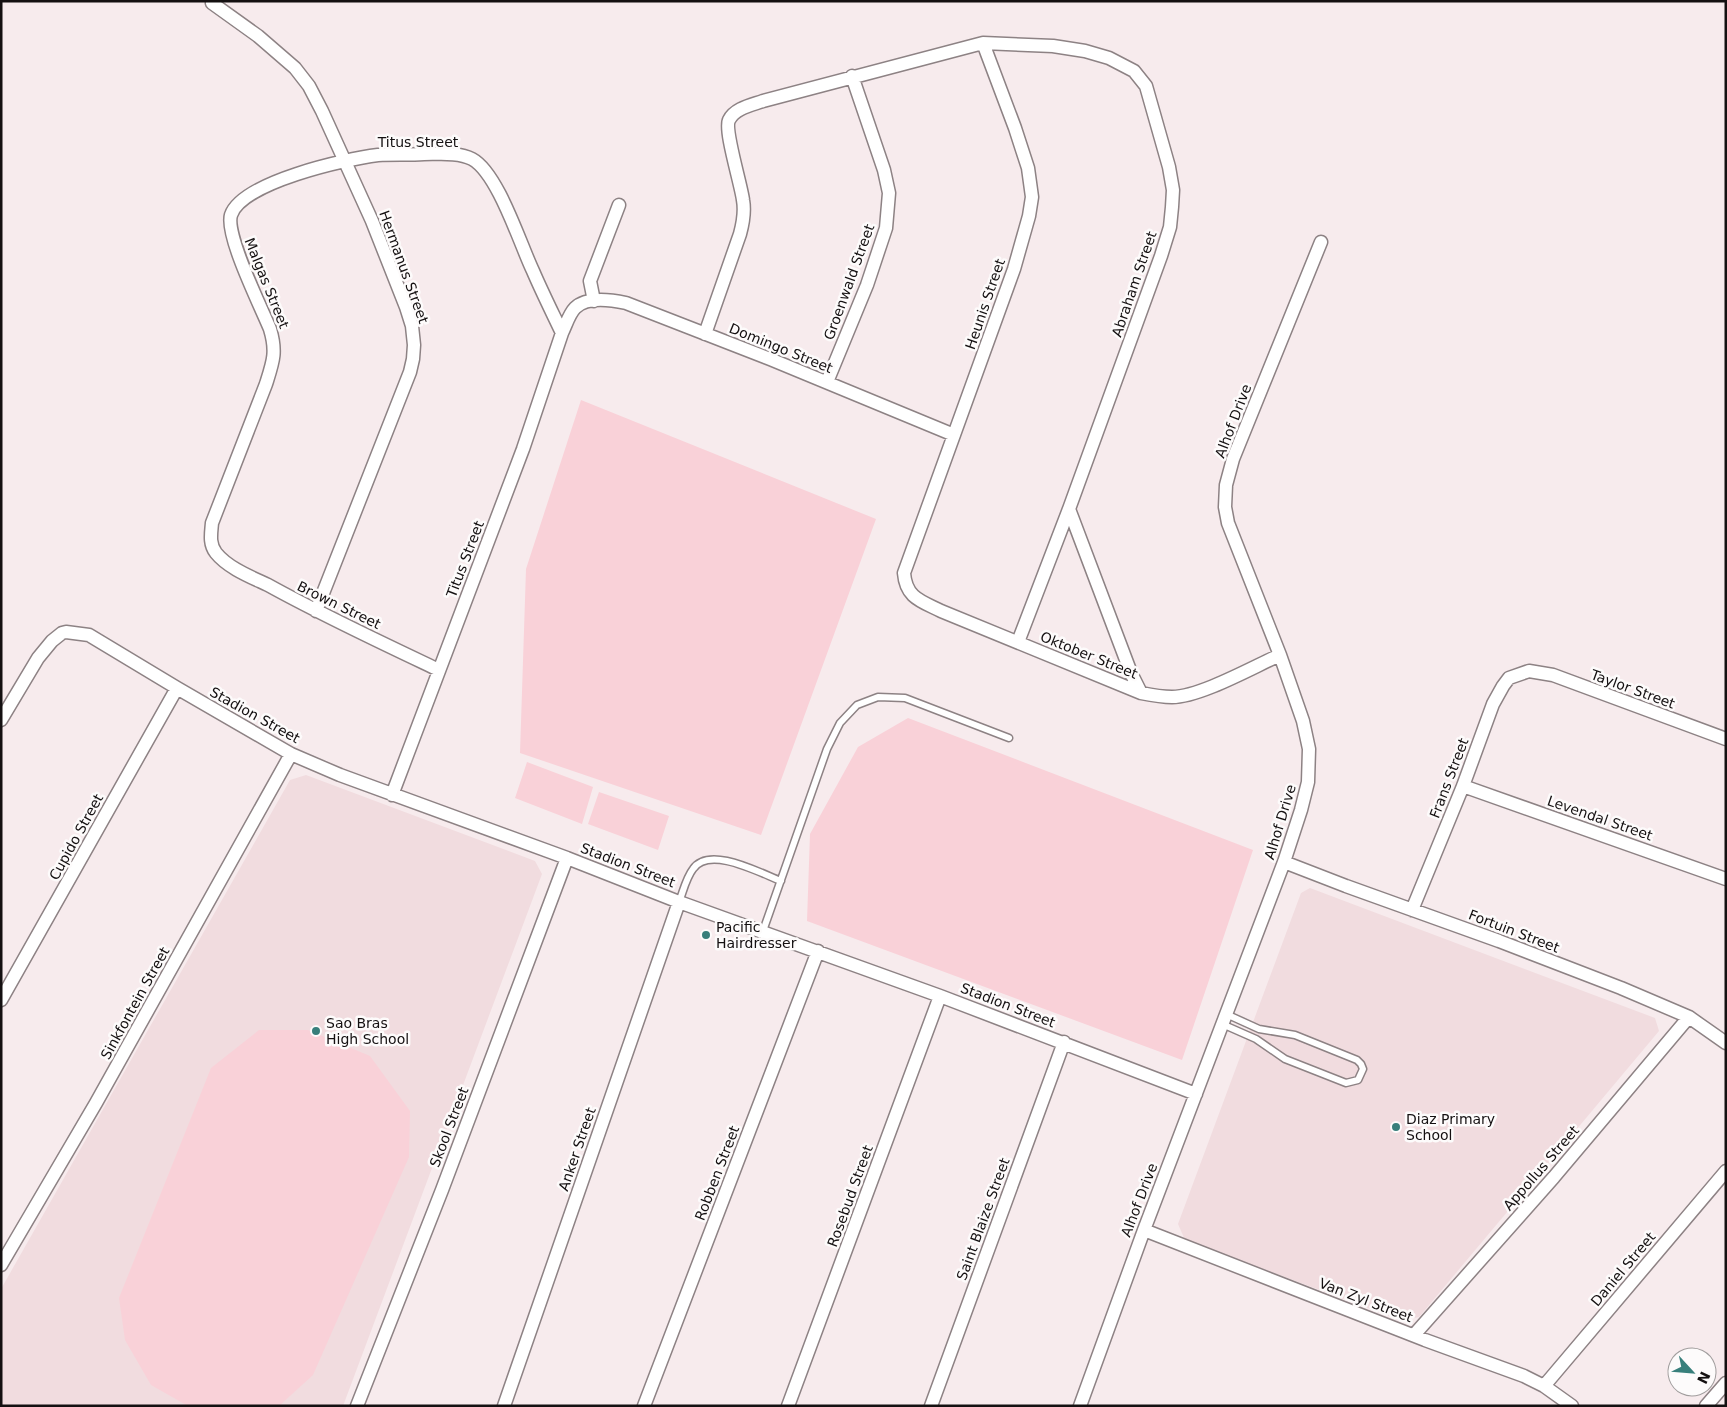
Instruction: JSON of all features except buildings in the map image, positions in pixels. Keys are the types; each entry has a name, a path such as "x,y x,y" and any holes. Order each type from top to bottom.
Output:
{"street":[{"name":"Hermanus Street","path":"212,3 258,36 295,68 313,95 346,161 412,326 414,360 410,372 316,612"},
{"name":"Abraham Street","path":"705,334 740,234 743,220 744,201 728,133 729,121 739,110 763,101 852,76 983,43 1054,46 1086,51 1109,58 1134,71 1146,86 1169,167 1173,190 1170,226 1161,256 1018,642"},
{"name":"Heunis Street","path":"904,572 1018,254 1029,216 1032,197 1028,168 983,43"},
{"name":"Groenwald Street","path":"827,382 867,285 886,228 889,193 884,170 852,76"},
{"name":"Titus Street","path":"346,161 380,155 444,154 473,159 484,168 496,185 532,270 562,333"},
{"name":"Malgas Street","path":"228,563 216,553 211,544 212,524 266,384 273,363 275,344 232,236 231,215 240,201 251,193 305,172 346,161"},
{"path":"594,301 590,282 620,205"},
{"name":"Alhof Drive","path":"1080,1406 1144,1230 1284,862 1308,782 1310,767 1309,749 1303,721 1280,655 1228,523 1225,507 1226,485 1233,459 1320,242"},
{"name":"Titus Street","path":"392,795 523,449 562,333 576,307 594,301"},
{"name":"Domingo Street","path":"594,301 626,303 827,382 954,435"},
{"path":"1068,509 1131,673 1141,693"},
{"name":"Brown Street","path":"228,563 316,612 439,670"},
{"name":"Oktober Street","path":"904,572 908,590 912,596 919,600 1141,693 1172,697 1184,696 1201,691 1280,655"},
{"name":"Stadion Street","path":"1,720 38,658 52,641 66,632 89,634 291,754 392,795 1064,1042 1196,1094"},
{"name":"Taylor Street","path":"1528,671 1553,675 1726,738"},
{"name":"Frans Street","path":"1412,910 1463,786 1493,704 1509,678 1528,671"},
{"name":"Cupido Street","path":"1,1000 177,688"},
{"name":"Sinkfontein Street","path":"1,1265 96,1103 291,754"},
{"name":"Levendal Street","path":"1463,786 1726,879"},
{"name":"Skool Street","path":"358,1406 442,1190 567,858"},
{"name":"Fortuin Street","path":"1284,862 1621,988 1689,1017 1726,1043"},
{"name":"Anker Street","path":"504,1406 679,902"},
{"name":"Robben Street","path":"644,1406 818,951"},
{"name":"Rosebud Street","path":"788,1406 940,996"},
{"name":"Appollus Street","path":"1414,1335 1560,1169 1689,1017"},
{"name":"Saint Blaize Street","path":"931,1406 1064,1042"},
{"name":"Daniel Street","path":"1544,1386 1726,1171"},
{"name":"Van Zyl Street","path":"1144,1230 1488,1362 1544,1386 1572,1406"},
{"path":"1706,1406 1726,1383"}],"lane":[{"path":"763,931 827,749 840,723 857,705 878,697 905,698 1009,738"},
{"path":"679,902 693,869 701,861 712,859 726,860 781,881"},
{"path":"1224,1019 1259,1029 1295,1035 1357,1060 1363,1069 1358,1080 1346,1083 1285,1059 1224,1019"}],"shaded area":[{"path":"581,400 876,519 761,835 520,753 526,569"},
{"path":"908,718 1253,850 1182,1060 807,921 810,834 858,747"},
{"path":"527,762 593,787 582,824 515,798"},
{"name":"Sao Bras High School","path":"306,775 535,861 542,874 343,1406 1,1406 1,1289 290,780"},
{"path":"599,792 669,816 658,850 588,824"},
{"name":"Diaz Primary School","path":"1310,888 1655,1018 1659,1031 1419,1317 1403,1321 1185,1240 1178,1224 1301,893"},
{"path":"259,1030 308,1030 370,1056 410,1111 409,1157 313,1375 279,1406 188,1406 151,1385 125,1340 119,1298 211,1068"}],"place":[{"name":"Pacific Hairdresser","path":"706,935"},
{"name":"Sao Bras High School","path":"316,1031"},
{"name":"Diaz Primary School","path":"1396,1127"}]}
